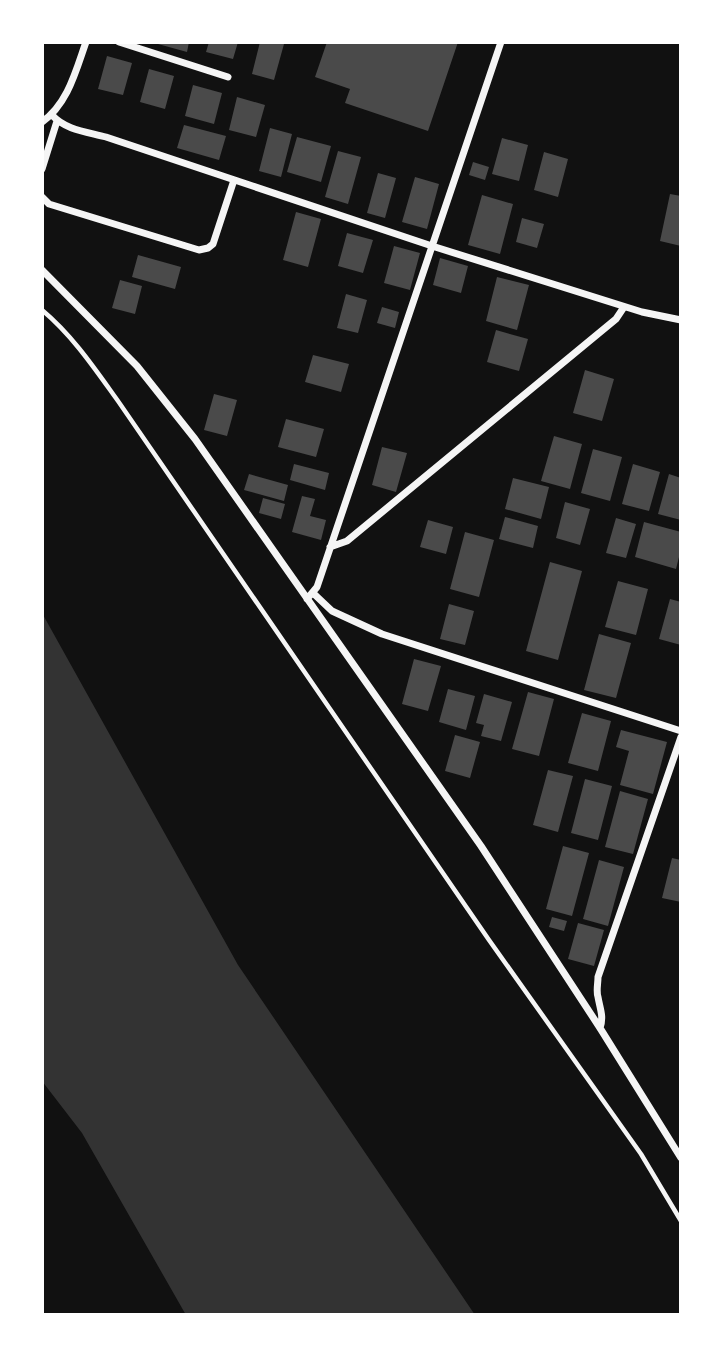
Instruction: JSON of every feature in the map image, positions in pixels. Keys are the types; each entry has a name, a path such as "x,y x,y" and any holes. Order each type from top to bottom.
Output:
{"street":[{"path":"42,169 54,118 72,82 86,42"},
{"path":"119,42 228,77"},
{"path":"310,596 317,587 501,42"},
{"path":"42,121 54,118 70,128 106,136 432,246 624,307 681,320"},
{"path":"42,197 49,204 199,250 213,244 234,180"},
{"path":"42,270 136,366 195,439 310,596 481,846 678,1147 681,1158"},
{"path":"330,547 347,541 615,318 624,307"},
{"path":"310,596 332,611 382,634 681,731"},
{"path":"600,1028 603,1020 597,994 598,977 681,737"}],"path":[{"path":"42,310 57,322 79,348 118,401 489,940 641,1154 681,1221"}],"shaded area":[{"path":"42,613 238,965 475,1315 186,1315 82,1133 42,1081"}],"building":[{"path":"158,42 189,42 187,52"},
{"path":"209,42 238,42 233,59 206,52"},
{"path":"260,42 284,44 274,80 252,74"},
{"path":"327,42 458,42 428,131 345,103 350,89 315,77"},
{"path":"107,56 132,63 123,95 98,89"},
{"path":"149,69 174,76 165,109 140,102"},
{"path":"193,85 222,93 214,124 185,116"},
{"path":"237,97 265,105 256,137 229,130"},
{"path":"184,125 226,136 219,160 177,148"},
{"path":"270,128 292,134 281,177 259,171"},
{"path":"297,137 331,146 321,182 287,172"},
{"path":"502,138 528,145 519,181 492,174"},
{"path":"338,151 361,157 348,204 325,197"},
{"path":"544,152 568,159 558,197 534,190"},
{"path":"473,162 489,167 485,180 469,175"},
{"path":"378,173 396,178 385,218 367,213"},
{"path":"415,177 439,184 427,229 402,222"},
{"path":"670,194 681,196 681,246 660,241"},
{"path":"482,195 513,204 500,254 468,245"},
{"path":"296,212 321,219 308,267 283,260"},
{"path":"522,218 544,224 537,248 516,242"},
{"path":"347,233 373,240 363,273 338,266"},
{"path":"394,246 420,253 410,290 384,283"},
{"path":"138,255 181,267 175,289 132,277"},
{"path":"440,258 468,266 461,293 433,285"},
{"path":"497,277 529,285 517,330 486,321"},
{"path":"120,280 142,286 135,314 112,308"},
{"path":"346,294 367,300 358,333 337,328"},
{"path":"382,307 399,312 395,328 377,323"},
{"path":"496,330 528,339 519,371 487,362"},
{"path":"313,355 349,364 341,392 305,382"},
{"path":"585,370 614,379 602,421 573,413"},
{"path":"214,394 237,400 227,436 204,430"},
{"path":"286,419 324,429 316,457 278,447"},
{"path":"554,436 582,444 570,489 541,481"},
{"path":"382,447 407,453 396,492 372,485"},
{"path":"593,449 622,457 610,501 581,493"},
{"path":"294,464 329,473 325,490 290,480"},
{"path":"633,464 660,472 649,511 622,504"},
{"path":"249,474 288,485 284,501 244,490"},
{"path":"669,474 681,478 681,520 658,514"},
{"path":"513,478 549,487 541,519 505,509"},
{"path":"302,496 315,499 310,516 326,520 321,540 292,532"},
{"path":"263,498 285,504 281,519 259,513"},
{"path":"565,502 590,509 580,545 556,538"},
{"path":"505,517 538,526 533,548 499,539"},
{"path":"616,518 636,524 626,558 606,553"},
{"path":"428,520 453,527 446,554 420,547"},
{"path":"644,522 681,532 681,549 676,569 635,557"},
{"path":"465,532 494,540 479,597 450,589"},
{"path":"550,562 582,571 558,660 526,651"},
{"path":"618,581 648,589 636,635 605,627"},
{"path":"670,599 681,602 681,645 659,639"},
{"path":"449,604 474,611 465,645 440,639"},
{"path":"599,634 631,643 616,698 584,690"},
{"path":"414,659 441,666 428,711 402,704"},
{"path":"448,689 475,696 466,730 439,722"},
{"path":"528,692 554,699 539,756 512,749"},
{"path":"484,694 512,702 501,741 481,736 484,725 476,723"},
{"path":"582,713 611,721 598,771 568,763"},
{"path":"621,730 667,742 653,794 620,785 629,751 616,747"},
{"path":"455,735 480,742 470,778 445,771"},
{"path":"548,770 573,776 558,832 533,825"},
{"path":"585,779 612,786 598,840 571,833"},
{"path":"620,791 648,799 633,854 605,847"},
{"path":"563,846 589,853 572,916 546,909"},
{"path":"672,858 681,860 681,902 662,898"},
{"path":"599,860 624,867 608,926 583,919"},
{"path":"552,917 567,921 564,931 549,927"},
{"path":"578,923 604,930 594,966 568,959"}]}
